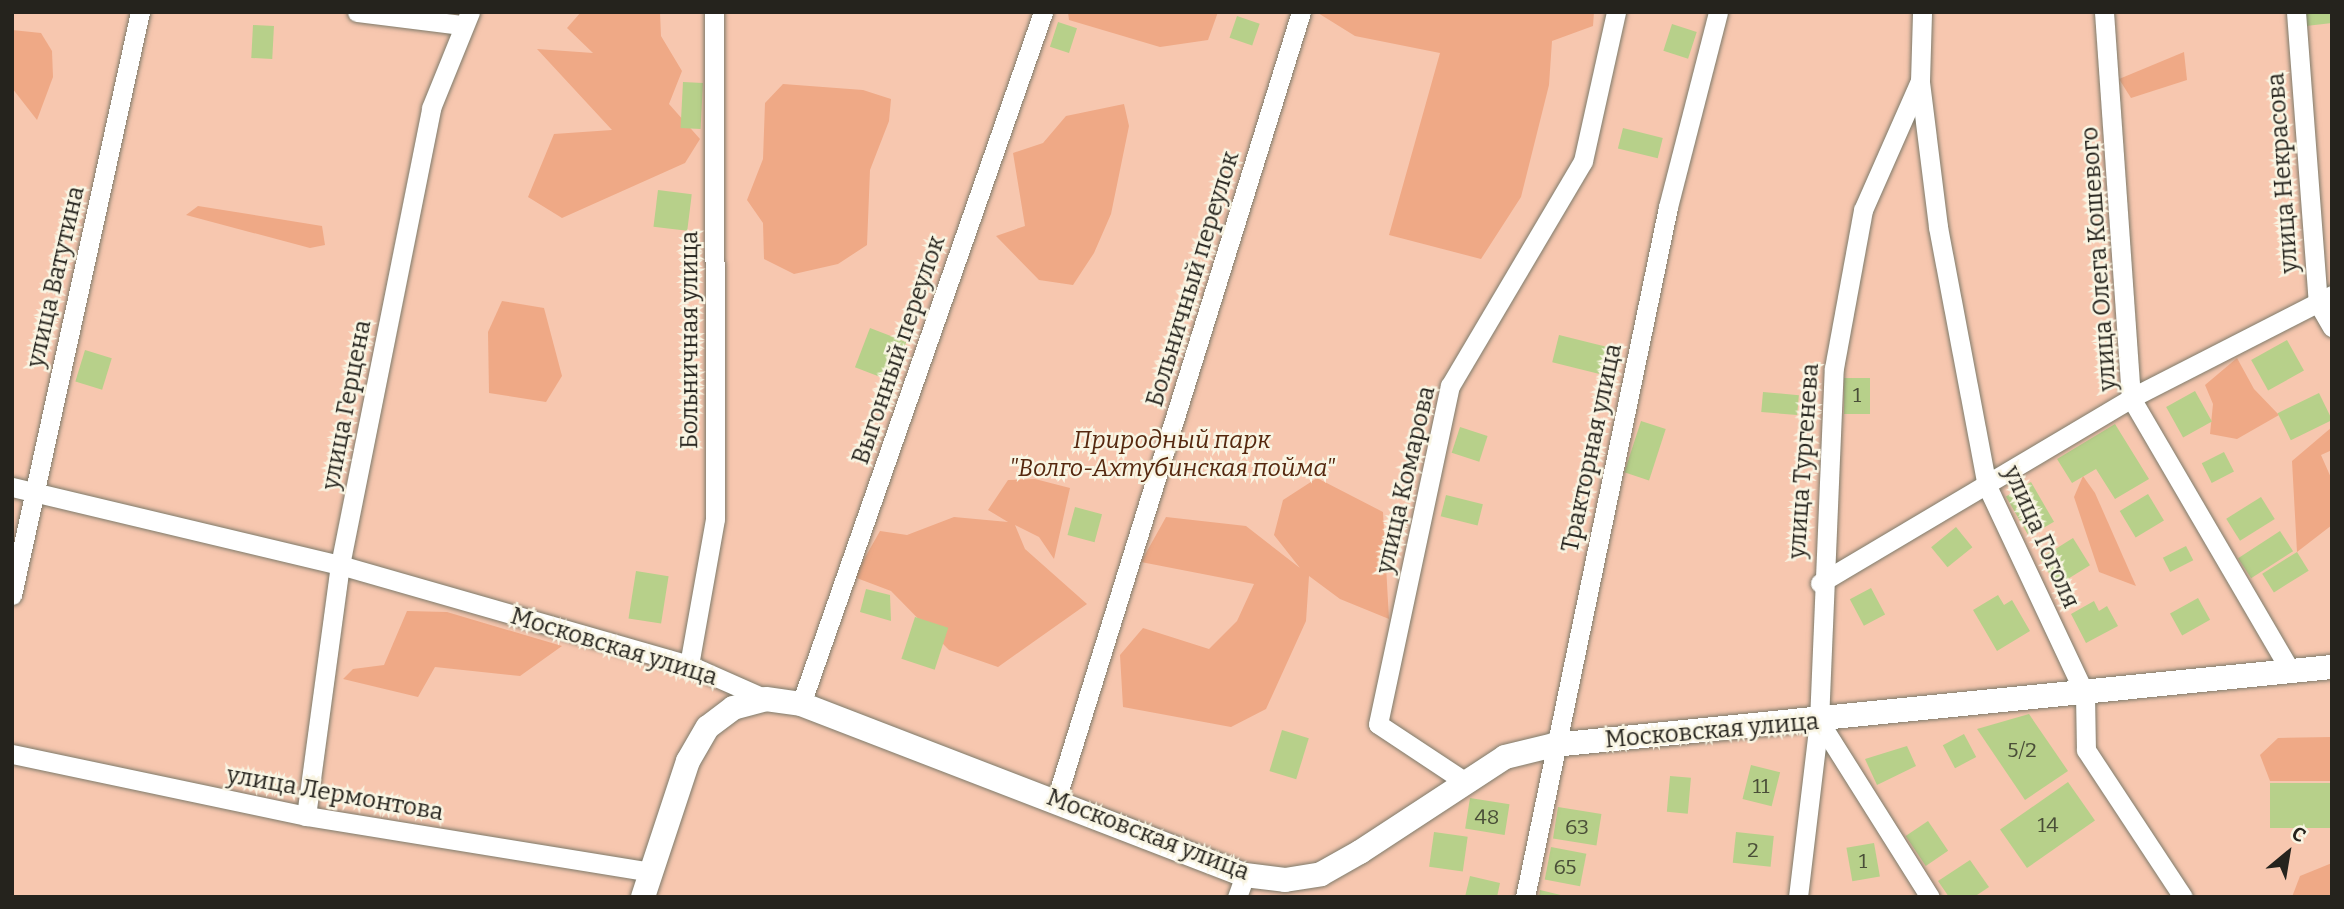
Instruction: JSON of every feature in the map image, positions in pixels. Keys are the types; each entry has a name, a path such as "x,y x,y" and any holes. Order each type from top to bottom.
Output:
{"street":[{"name":"улица Ватутина","path":"12,595 140,12"},
{"path":"357,12 466,19"},
{"name":"Больничная улица","path":"689,665 715,519 714,12"},
{"name":"Выгонный переулок","path":"801,704 1043,12"},
{"name":"Больничный переулок","path":"1056,800 1301,12"},
{"name":"улица Комарова","path":"1464,781 1378,724 1450,386 1583,161 1616,12"},
{"name":"Тракторная улица","path":"1525,897 1554,745 1668,207 1718,12"},
{"name":"улица Тургенева","path":"1798,897 1819,721 1820,583 1834,368 1863,209 1920,81 1922,12"},
{"name":"улица Олега Кошевого","path":"2104,12 2131,398 2290,670"},
{"name":"улица Некрасова","path":"2296,12 2325,299 2332,327"},
{"name":"улица Герцена","path":"306,816 340,565 431,108 466,19"},
{"name":"улица Гоголя","path":"1920,81 1938,227 1987,486 2085,694 2086,750 2183,897"},
{"path":"1820,583 2131,398 2325,299"},
{"name":"Московская улица","path":"12,487 340,565 689,665 766,699 801,704 1056,800 1241,886 1321,874 1505,757 1554,745 1819,721 2332,667"},
{"path":"643,897 688,761 708,727 733,708 766,699"},
{"path":"1819,721 1930,897"},
{"name":"улица Лермонтова","path":"12,754 306,816 650,872"}],"green space":[{"name":"Природный парк \"Волго-Ахтубинская пойма\"","path":"12,12 2332,12 2332,897 12,897"}],"shaded area":[{"path":"581,12 660,12 661,36 682,71 669,104 700,139 685,163 562,218 528,197 554,134 612,130 537,49 593,53 567,28"},
{"path":"1068,12 1218,12 1208,40 1160,47 1069,20"},
{"path":"1594,12 1593,26 1552,41 1549,85 1521,197 1481,259 1389,235 1440,53 1355,36 1318,13"},
{"path":"12,30 41,33 52,51 53,77 37,120 12,88"},
{"path":"2184,52 2187,80 2131,98 2119,79"},
{"path":"783,84 863,90 891,99 889,121 870,170 867,245 838,264 794,274 764,259 763,223 747,200 763,159 765,103"},
{"path":"1124,104 1129,126 1111,214 1094,253 1073,285 1039,280 996,236 1025,226 1013,153 1043,143 1066,116"},
{"path":"198,206 322,226 325,245 310,248 186,215"},
{"path":"502,301 544,308 562,376 546,402 489,393 488,332"},
{"path":"2237,358 2254,389 2279,415 2237,439 2210,434 2213,404 2205,385"},
{"path":"2332,427 2332,450 2321,455 2332,480 2332,525 2297,552 2292,461"},
{"path":"2083,476 2095,493 2136,586 2099,572 2074,497"},
{"path":"1317,478 1383,512 1389,619 1340,599 1309,576 1306,621 1266,709 1231,727 1123,707 1120,655 1143,628 1209,649 1237,621 1254,584 1141,562 1166,517 1246,526 1300,568 1274,535 1283,500"},
{"path":"1035,479 1070,488 1054,559 1039,537 1015,525 1025,549 1087,604 998,667 949,650 891,591 854,577 880,531 907,535 954,517 1008,522 988,510 1008,480"},
{"path":"407,611 447,612 562,646 520,676 435,667 418,697 343,679 353,669 384,665"},
{"path":"2332,737 2332,781 2270,781 2260,755 2278,738"},
{"path":"2332,863 2332,897 2292,897 2300,876"}],"building":[{"path":"2304,12 2330,12 2332,23 2306,26"},
{"path":"1237,16 1260,24 1252,46 1230,38"},
{"path":"1058,22 1077,28 1069,53 1050,47"},
{"path":"1672,24 1697,32 1688,59 1663,51"},
{"path":"253,25 274,26 272,59 251,58"},
{"path":"683,82 703,83 701,129 681,128"},
{"path":"1623,128 1663,138 1658,158 1618,148"},
{"path":"658,190 692,194 687,231 653,227"},
{"path":"870,328 906,342 891,381 855,367"},
{"path":"1559,335 1612,348 1606,375 1552,362"},
{"path":"2287,340 2304,371 2268,390 2251,360"},
{"path":"85,350 112,358 102,390 75,382"},
{"path":"1844,378 1870,378 1870,414 1844,414"},
{"path":"2195,391 2212,422 2183,438 2166,407"},
{"path":"1763,392 1799,395 1797,415 1761,412"},
{"path":"2319,393 2332,420 2291,440 2278,413"},
{"path":"1641,421 1666,429 1649,480 1624,472"},
{"path":"2115,424 2149,479 2115,499 2096,469 2072,483 2057,459"},
{"path":"1460,427 1488,436 1479,462 1452,453"},
{"path":"2224,452 2234,472 2212,483 2202,463"},
{"path":"2031,482 2054,522 2029,536 2006,496"},
{"path":"2148,494 2164,521 2136,538 2120,511"},
{"path":"1446,495 1483,504 1478,526 1441,516"},
{"path":"2261,497 2275,519 2240,541 2226,519"},
{"path":"1075,507 1102,514 1095,542 1067,535"},
{"path":"1956,527 1972,547 1947,567 1931,547"},
{"path":"2280,531 2293,551 2251,578 2238,558"},
{"path":"2073,538 2090,565 2057,586 2040,559"},
{"path":"2186,546 2193,560 2170,572 2163,558"},
{"path":"2297,552 2309,571 2274,592 2262,574"},
{"path":"636,571 669,576 661,624 628,618"},
{"path":"1871,588 1885,614 1864,626 1850,599"},
{"path":"866,589 890,595 891,621 860,612"},
{"path":"1998,595 2004,605 2012,600 2030,631 1997,651 1973,610"},
{"path":"2198,598 2210,620 2182,635 2170,614"},
{"path":"2094,601 2099,611 2107,606 2118,626 2086,643 2071,614"},
{"path":"915,617 948,628 935,670 901,659"},
{"path":"2029,714 2068,771 2025,800 1977,729"},
{"path":"1282,730 1309,738 1296,779 1269,771"},
{"path":"1964,734 1976,757 1955,768 1943,745"},
{"path":"1907,746 1916,766 1877,785 1865,759"},
{"path":"1751,765 1780,772 1772,806 1743,799"},
{"path":"1670,776 1691,778 1688,814 1667,812"},
{"path":"2068,782 2095,821 2027,868 2000,830"},
{"path":"2270,783 2332,783 2332,828 2270,828"},
{"path":"1470,798 1510,804 1505,835 1465,829"},
{"path":"1558,807 1601,814 1596,845 1553,839"},
{"path":"1928,821 1948,851 1926,866 1906,836"},
{"path":"1434,832 1468,837 1463,871 1429,867"},
{"path":"1736,832 1774,836 1771,867 1733,863"},
{"path":"1874,843 1880,876 1852,881 1846,848"},
{"path":"1551,847 1586,854 1580,886 1545,879"},
{"path":"1970,860 1989,887 1974,897 1949,897 1938,881"},
{"path":"1470,876 1500,883 1497,897 1465,897"},
{"path":"1540,890 1565,896 1565,897 1539,897"}]}
